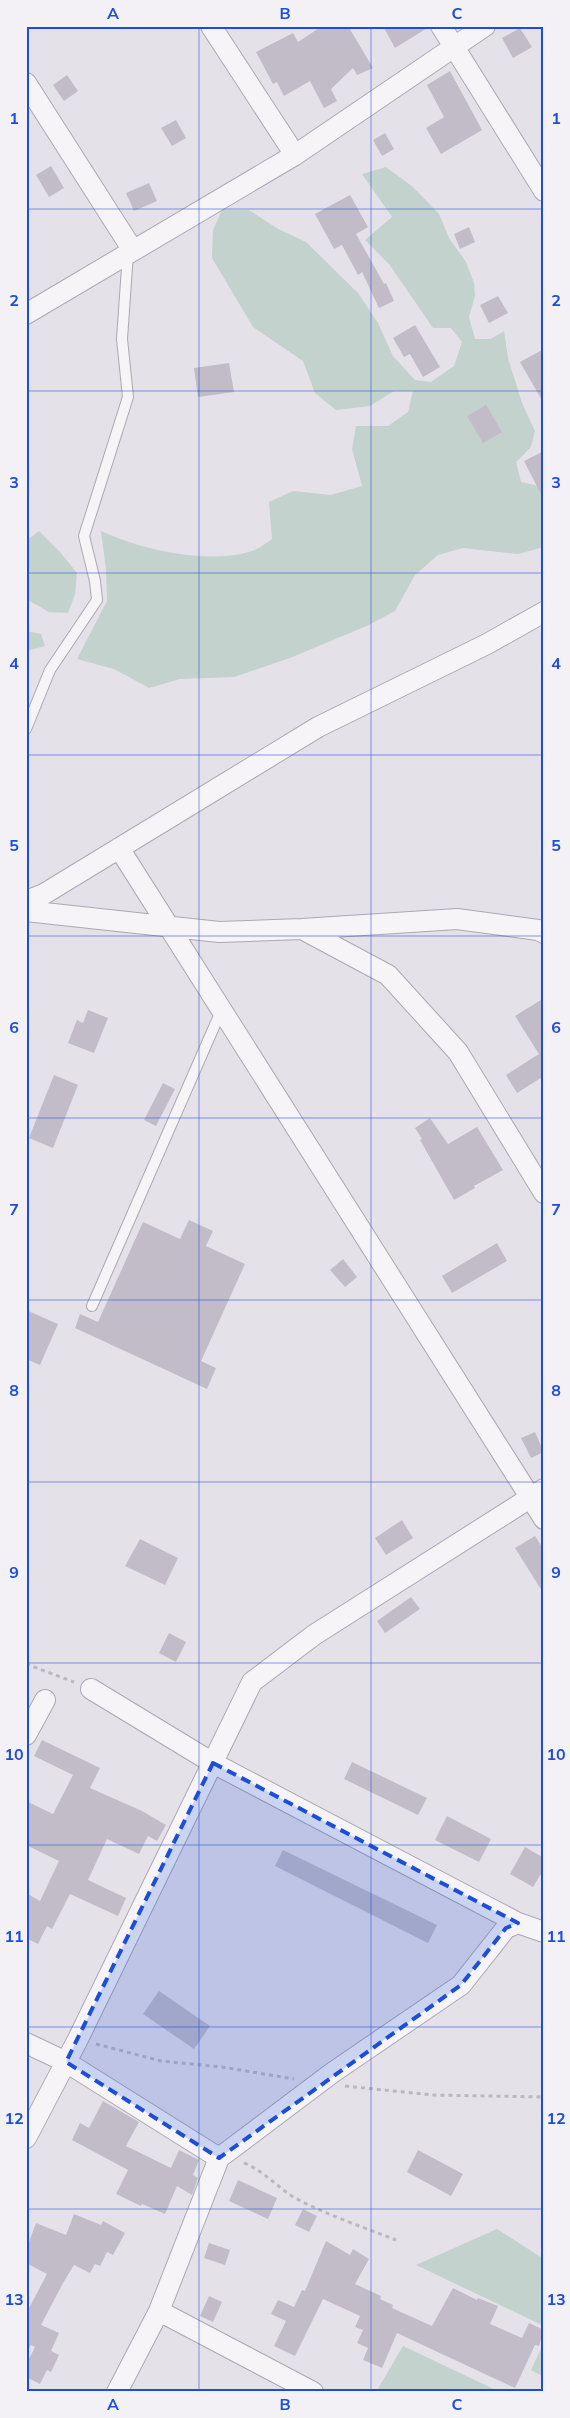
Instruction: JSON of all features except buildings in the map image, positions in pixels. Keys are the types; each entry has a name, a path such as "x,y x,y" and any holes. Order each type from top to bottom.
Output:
{"street":[{"path":"211,26 294,155"},
{"path":"441,26 544,191"},
{"path":"26,314 294,155 485,26"},
{"path":"26,83 130,251"},
{"path":"26,901 44,894 318,726 488,644 544,612"},
{"path":"119,848 221,1011 537,1493 544,1519"},
{"path":"26,911 219,932 302,929 457,919 538,930 544,933"},
{"path":"302,929 388,975 458,1052 544,1193"},
{"path":"26,2138 66,2062 252,1682 314,1635 537,1493"},
{"path":"90,1689 213,1763 518,1923 544,1932"},
{"path":"26,1734 44,1700"},
{"path":"117,2392 159,2311 219,2158 332,2074 461,1984 506,1928 518,1923"},
{"path":"26,2043 66,2062 219,2158"},
{"path":"159,2311 313,2392"}],"lane":[{"path":"26,729 50,670 97,600 95,581 84,536 128,396 122,339 130,251"},
{"path":"92,1306 221,1011"}],"path":[{"path":"26,1664 90,1689"},
{"path":"219,2158 239,2160 259,2169 278,2187 296,2198 396,2240"}],"highlighted area":[{"path":"213,1763 518,1923 506,1928 461,1985 219,2158 66,2062"}],"shaded area":[{"path":"386,167 413,187 439,214 449,238 466,262 474,283 475,296 469,317 475,339 491,339 504,331 508,358 522,403 535,431 531,447 516,462 521,482 539,486 544,483 544,547 518,554 463,548 438,555 415,575 395,611 369,625 290,658 234,677 180,679 149,688 114,669 77,659 107,601 106,570 101,531 117,538 155,549 196,556 235,555 255,550 272,539 269,502 293,491 331,495 362,486 352,449 356,426 388,426 408,412 413,391 394,391 370,406 336,410 315,393 303,361 253,327 212,258 213,230 222,210 249,210 278,229 306,242 358,293 378,323 393,356 415,380 431,382 454,366 462,342 451,328 433,328 389,264 365,240 392,217 362,174"},
{"path":"39,531 77,573 75,594 68,613 49,612 26,599 26,541"},
{"path":"26,631 41,634 45,646 26,651"},
{"path":"497,2229 544,2259 544,2326 416,2265"},
{"path":"544,2342 544,2377 531,2370"},
{"path":"403,2346 500,2392 376,2392"}]}
